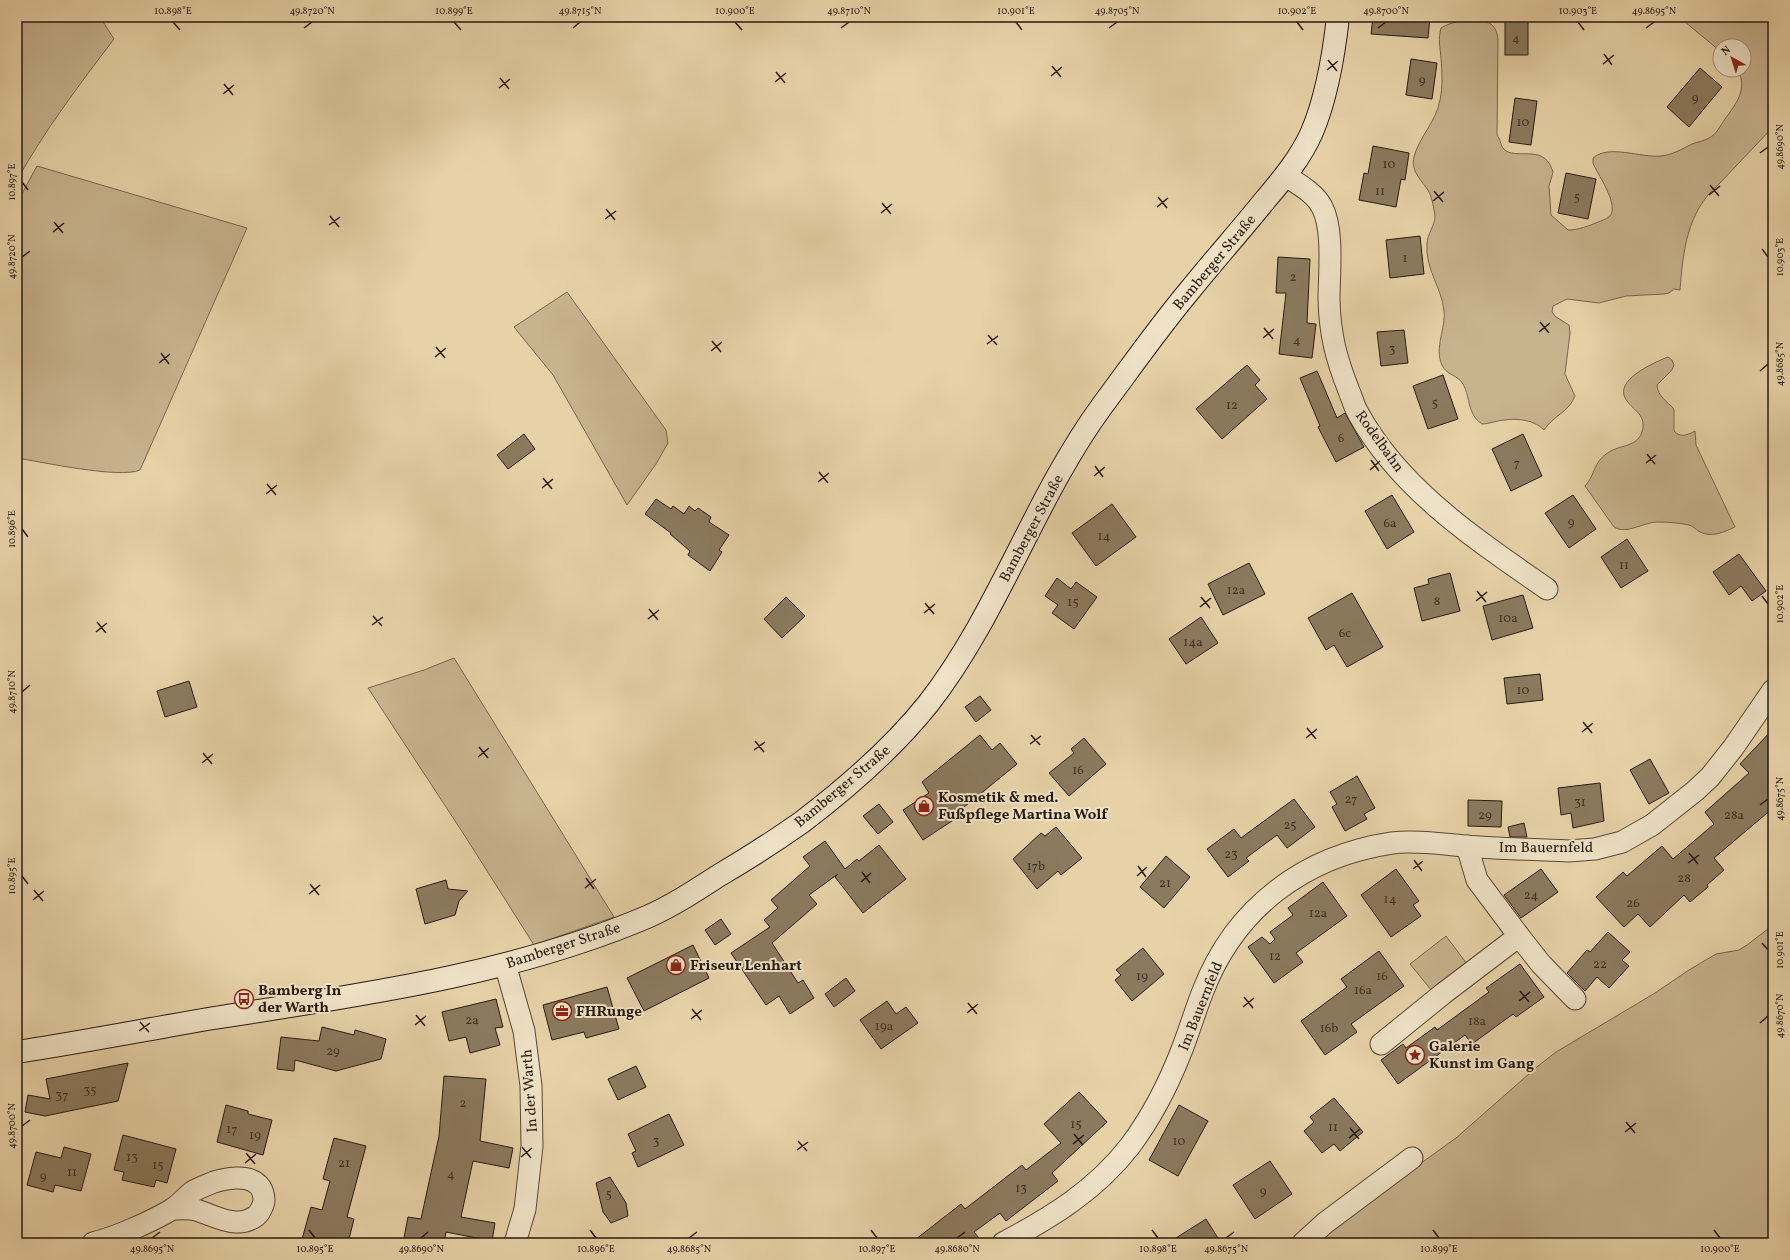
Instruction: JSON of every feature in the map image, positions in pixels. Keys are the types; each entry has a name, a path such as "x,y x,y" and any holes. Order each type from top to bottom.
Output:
{"street":[{"name":"Bamberger Straße","path":"17,1052 382,991 505,964 589,939 651,915 681,899 778,839 826,804 869,768 913,722 950,674 977,630 1064,467 1099,411 1186,294 1286,176 1311,134 1316,120 1335,47 1338,17"},
{"name":"Rodelbahn","path":"1286,176 1315,197 1322,206 1326,216 1329,235 1331,333 1338,363 1358,413 1396,466 1432,504 1486,546 1547,588"},
{"name":"Im Bauernfeld","path":"1004,1243 1038,1225 1084,1194 1110,1171 1131,1145 1169,1080 1181,1053 1203,989 1217,960 1234,933 1252,912 1271,894 1316,866 1337,856 1394,843 1568,851 1595,849 1628,839 1652,825 1695,791 1710,777 1733,748 1773,690"},
{"path":"1467,846 1477,880 1541,964 1575,999"},
{"path":"1381,1044 1444,993 1520,936"},
{"name":"In der Warth","path":"505,964 524,1031 531,1094 532,1154 525,1209 515,1243"},
{"path":"1303,1243 1325,1223 1412,1158"},
{"path":"93,1243 172,1210"}],"shaded area":[{"path":"17,17 100,17 114,39 75,91 17,180"},
{"path":"1679,17 1773,17 1773,127 1699,207 1688,233 1680,290 1674,289 1669,293 1664,294 1626,296 1599,303 1567,299 1553,306 1552,312 1556,317 1569,325 1570,333 1565,374 1575,396 1569,406 1544,430 1534,423 1516,419 1482,424 1474,416 1463,384 1446,371 1440,358 1439,352 1444,311 1443,303 1431,270 1427,253 1427,240 1434,223 1435,216 1430,194 1415,172 1413,162 1416,150 1435,115 1440,100 1442,90 1439,39 1441,28 1451,23 1478,20 1491,24 1494,28 1498,39 1497,135 1506,151 1518,154 1538,155 1549,163 1553,172 1549,186 1551,215 1568,230 1583,228 1602,221 1609,217 1612,212 1610,198 1593,163 1593,158 1607,152 1625,152 1661,156 1673,153 1705,140 1718,130 1737,102 1741,90 1741,78 1752,78 1752,38 1712,38 1712,44"},
{"path":"37,166 247,228 140,470 130,472 99,471 17,458 17,203"},
{"path":"567,292 666,430 668,443 656,464 627,505 553,375 514,327"},
{"path":"1668,357 1672,360 1674,365 1672,370 1657,385 1659,393 1674,409 1674,431 1679,435 1687,435 1695,431 1696,445 1735,527 1722,532 1704,534 1689,525 1662,522 1624,530 1619,529 1614,527 1585,486 1597,464 1604,456 1613,450 1632,443 1640,437 1643,425 1642,420 1637,411 1626,400 1624,389 1627,383 1639,372"},
{"path":"454,658 614,917 534,945 368,688 424,670"},
{"path":"1773,925 1773,1243 1315,1243 1328,1230 1456,1138 1556,1052 1655,993 1716,954 1739,950"},
{"path":"1446,936 1467,964 1432,991 1410,964"}],"building":[{"path":"1373,17 1430,17 1428,38 1371,34"},
{"path":"1505,17 1528,17 1528,55 1505,55"},
{"path":"1411,59 1437,63 1432,99 1406,95"},
{"path":"1700,68 1722,87 1689,127 1667,107"},
{"path":"1515,98 1537,101 1531,145 1509,142"},
{"path":"1373,146 1409,153 1405,180 1401,179 1396,207 1359,200 1364,173 1368,174"},
{"path":"1566,173 1596,179 1588,219 1558,213"},
{"path":"1420,236 1424,274 1390,278 1386,240"},
{"path":"1278,257 1310,259 1307,323 1316,324 1312,358 1279,354 1286,293 1276,293"},
{"path":"1404,330 1408,363 1381,366 1377,332"},
{"path":"1247,365 1260,380 1255,385 1267,399 1222,439 1196,409"},
{"path":"1317,371 1337,418 1345,413 1364,447 1336,462 1318,427 1320,426 1300,378"},
{"path":"1443,375 1458,419 1428,429 1413,386"},
{"path":"524,434 535,449 508,469 497,455"},
{"path":"1523,434 1542,476 1511,491 1492,449"},
{"path":"1392,495 1414,532 1387,549 1365,511"},
{"path":"1573,495 1596,529 1569,548 1545,513"},
{"path":"656,499 671,509 673,506 684,514 689,506 695,511 698,508 711,517 709,522 729,535 719,550 722,552 710,571 688,555 690,551 670,534 671,533 645,514"},
{"path":"1112,504 1136,537 1096,566 1072,533"},
{"path":"1627,539 1648,571 1621,588 1601,557"},
{"path":"1739,554 1766,591 1752,601 1741,586 1729,595 1713,572"},
{"path":"1249,563 1265,594 1223,615 1208,584"},
{"path":"1450,573 1460,611 1422,621 1414,588 1429,584 1428,579"},
{"path":"1057,578 1071,589 1076,582 1097,597 1074,629 1052,613 1058,605 1045,596"},
{"path":"1352,593 1383,647 1347,667 1334,645 1326,650 1308,618"},
{"path":"1523,595 1533,628 1492,640 1483,606"},
{"path":"786,597 805,616 782,638 764,619"},
{"path":"1201,617 1218,643 1186,664 1169,639"},
{"path":"1540,674 1543,700 1507,704 1504,678"},
{"path":"189,681 197,707 165,717 157,691"},
{"path":"980,696 991,710 976,722 965,707"},
{"path":"1773,729 1773,808 1714,858 1724,870 1707,885 1708,887 1690,902 1684,895 1650,927 1638,914 1624,927 1596,897 1623,872 1627,876 1662,846 1673,859 1714,824 1705,812 1749,773 1740,764"},
{"path":"980,735 992,750 1000,743 1017,764 953,816 955,819 923,840 903,810 929,793 922,782"},
{"path":"1084,738 1106,764 1069,796 1049,773 1074,753 1071,749"},
{"path":"1650,759 1669,793 1649,804 1630,770"},
{"path":"1357,776 1375,808 1364,814 1367,819 1345,831 1332,807 1337,804 1330,792"},
{"path":"1600,783 1604,821 1573,828 1571,813 1561,815 1558,788"},
{"path":"1294,799 1315,827 1287,848 1277,835 1246,858 1249,861 1228,877 1207,849 1234,829 1241,838"},
{"path":"1468,800 1502,801 1501,827 1468,826"},
{"path":"879,804 893,822 878,834 863,816"},
{"path":"1524,823 1527,837 1510,837 1508,827"},
{"path":"1056,827 1082,858 1061,875 1058,871 1037,889 1013,859 1041,833 1045,836"},
{"path":"825,841 845,869 857,859 859,861 879,845 906,879 863,913 835,877 838,874 809,895 817,904 772,943 798,983 803,980 814,998 790,1014 779,996 766,1005 731,953 770,927 764,920 778,908 771,900 810,866 803,857"},
{"path":"1166,856 1190,877 1164,908 1140,887"},
{"path":"1396,869 1419,901 1413,905 1421,916 1391,937 1361,895"},
{"path":"1541,869 1558,892 1521,918 1504,895"},
{"path":"446,880 448,889 468,891 459,901 455,915 425,924 416,889"},
{"path":"1323,882 1347,916 1296,953 1303,962 1274,983 1248,947 1262,937 1270,944 1275,939 1270,932 1293,915 1288,908"},
{"path":"721,919 731,934 715,945 705,930"},
{"path":"1608,932 1630,952 1622,960 1629,966 1609,988 1597,977 1585,991 1567,973 1587,950 1590,952"},
{"path":"693,945 709,978 644,1011 627,978"},
{"path":"1143,948 1164,974 1132,1001 1115,980 1121,975 1116,970"},
{"path":"1379,951 1404,986 1351,1024 1357,1032 1325,1055 1301,1021 1347,987 1341,979"},
{"path":"1520,964 1544,997 1516,1017 1513,1014 1472,1044 1465,1035 1398,1084 1381,1060 1403,1044 1406,1048 1435,1027 1437,1030 1489,992 1486,988"},
{"path":"846,978 855,991 834,1007 825,994"},
{"path":"607,987 619,1029 586,1038 584,1032 552,1040 543,1005"},
{"path":"496,999 503,1027 495,1028 500,1045 470,1053 466,1037 449,1041 442,1012"},
{"path":"887,1001 896,1014 906,1007 918,1023 881,1049 860,1020"},
{"path":"322,1027 354,1035 355,1030 386,1039 381,1059 336,1071 295,1060 294,1071 277,1069 281,1037 319,1041"},
{"path":"128,1063 118,1101 45,1116 25,1112 28,1095 50,1099 46,1079"},
{"path":"636,1066 646,1087 618,1100 608,1079"},
{"path":"444,1076 486,1079 480,1141 513,1148 509,1168 473,1161 461,1217 495,1223 492,1241 446,1232 444,1243 403,1243 408,1217 421,1219 439,1136"},
{"path":"1079,1092 1107,1122 1052,1173 1058,1181 1006,1221 1000,1213 974,1232 983,1243 911,1243 961,1204 965,1209 1022,1165 1026,1170 1061,1143 1044,1124"},
{"path":"1334,1098 1363,1132 1340,1151 1334,1144 1322,1153 1304,1131 1314,1122 1310,1117"},
{"path":"226,1105 248,1111 248,1114 272,1120 263,1155 217,1142"},
{"path":"1179,1105 1208,1121 1178,1176 1149,1160"},
{"path":"669,1114 684,1145 638,1167 632,1153 636,1151 628,1134"},
{"path":"123,1135 176,1149 167,1183 156,1180 154,1187 122,1180 124,1172 114,1170"},
{"path":"334,1138 366,1146 347,1217 354,1219 348,1243 301,1243 311,1207 322,1210 330,1181 323,1179"},
{"path":"64,1147 91,1154 81,1191 55,1185 53,1192 27,1185 36,1152 61,1158"},
{"path":"1270,1161 1292,1194 1255,1219 1233,1185"},
{"path":"610,1177 626,1203 628,1216 611,1223 603,1212 596,1183"},
{"path":"1206,1219 1221,1243 1168,1243"}],"place":[{"name":"Kosmetik & med. Fußpflege Martina Wolf","path":"924,806"},
{"name":"Friseur Lenhart","path":"676,965"},
{"name":"Bamberg In der Warth","path":"244,999"},
{"name":"FHRunge","path":"562,1011"},
{"name":"Galerie Kunst im Gang","path":"1415,1055"}]}
